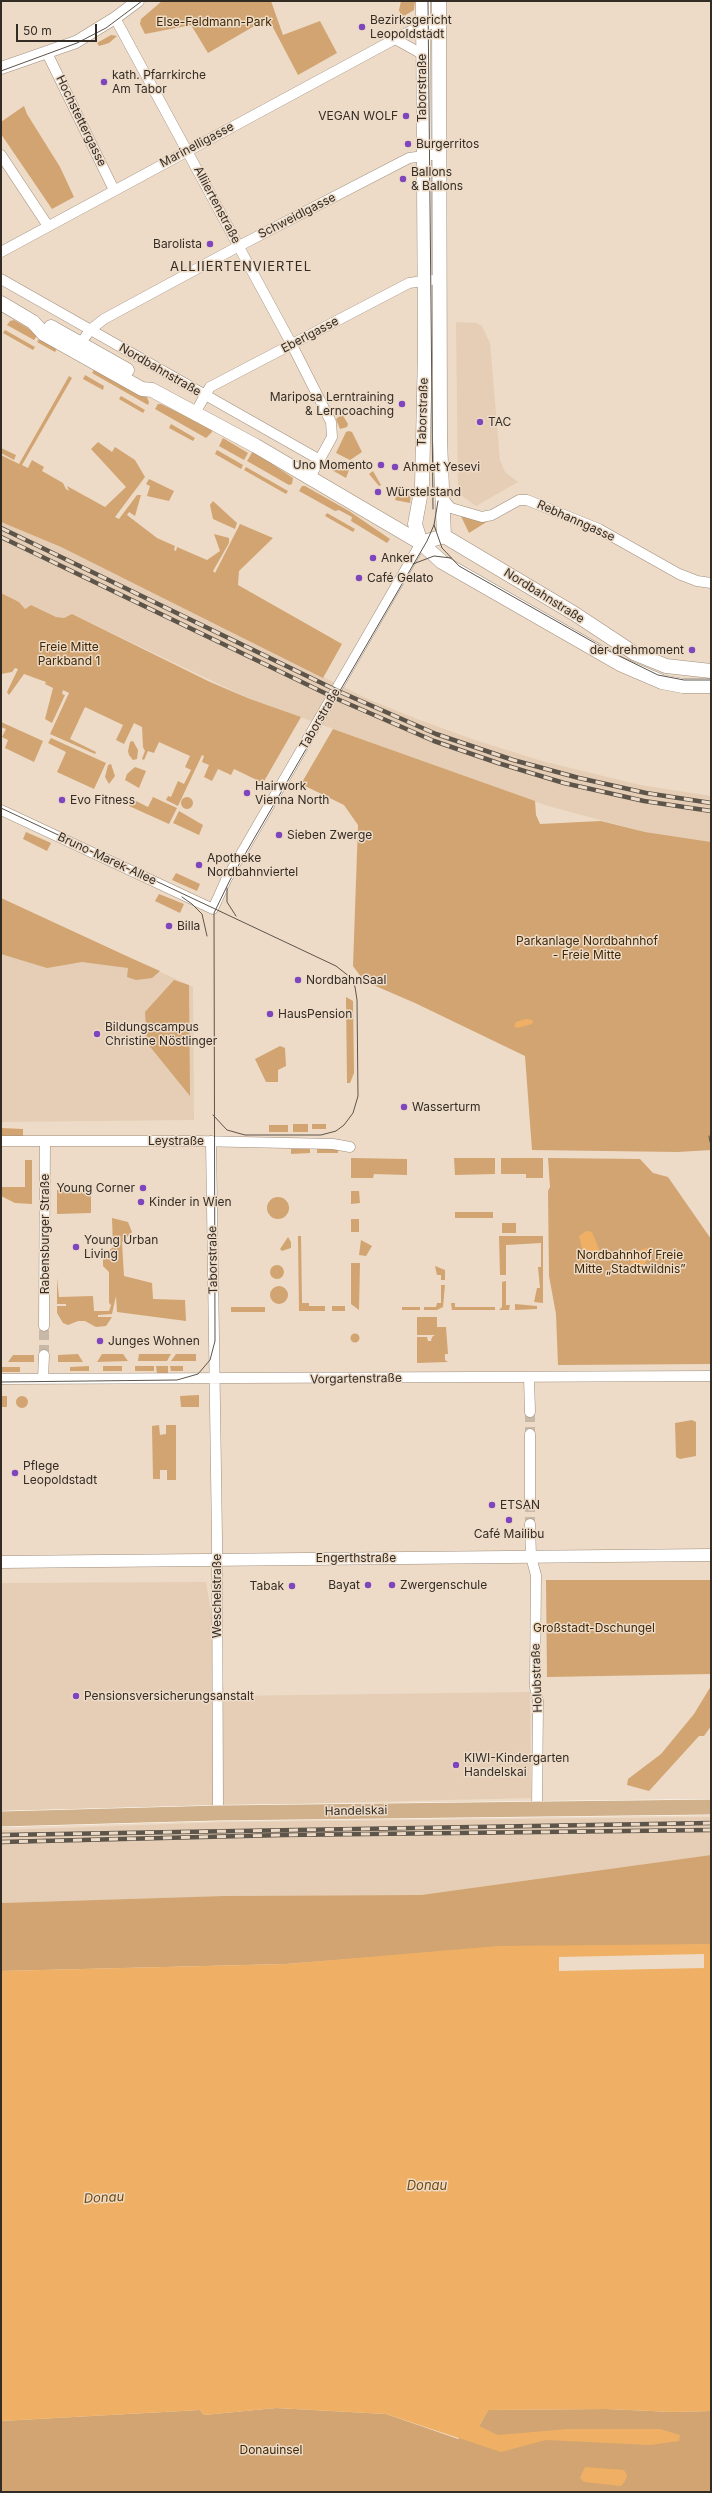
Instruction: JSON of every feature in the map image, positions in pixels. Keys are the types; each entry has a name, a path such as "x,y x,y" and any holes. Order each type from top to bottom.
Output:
{"main road":[{"name":"Taborstraße","path":"421,543 415,524 422,486 424,281 422,156 423,1"},
{"name":"Taborstraße","path":"439,1 439,279 442,498 444,536"},
{"name":"Nordbahnstraße","path":"1,303 33,322 51,327 81,343 147,382 152,390"},
{"name":"Nordbahnstraße","path":"33,322 44,334 142,389 152,390 256,446 309,479 421,543 442,562 562,632 639,674 662,682 711,686"},
{"name":"Nordbahnstraße","path":"444,536 575,614 634,653 666,666 711,671"},
{"path":"421,543 444,536"},
{"name":"Handelskai","path":"1,1819 218,1813 711,1807"}],"street":[{"path":"1,68 76,42 115,18 136,2"},
{"name":"Alliiertenstraße","path":"115,18 188,150 292,345 333,427 332,437 309,479"},
{"path":"422,25 438,23"},
{"name":"Marinelligasse","path":"1,252 422,25"},
{"path":"395,39 422,54"},
{"name":"Hochstettergasse","path":"47,53 114,190"},
{"name":"Schweidlgasse","path":"81,343 90,330 104,319 239,246 409,158 439,154"},
{"path":"1,155 48,226"},
{"name":"Nordbahnstraße","path":"1,279 320,460"},
{"name":"Eberlgasse","path":"196,413 210,387 409,283 439,279"},
{"name":"Rebhanngasse","path":"442,498 450,508 482,517 492,515 519,500 538,504 599,529 678,574 697,581 711,583"},
{"name":"Taborstraße","path":"213,909 226,880 421,543"},
{"name":"Bruno-Marek-Allee","path":"1,810 213,909"},
{"name":"Leystraße","path":"1,1141 210,1141 333,1144 350,1147"},
{"name":"Rabensburger Straße","path":"44,1326 45,1141"},
{"name":"Taborstraße","path":"210,1141 214,1379"},
{"path":"43,1379 44,1355"},
{"name":"Vorgartenstraße","path":"1,1379 711,1376"},
{"path":"530,1377 530,1412"},
{"name":"Weschelstraße","path":"214,1379 218,1813"},
{"path":"530,1434 530,1502"},
{"name":"Holubstraße","path":"530,1524 531,1557 536,1575 535,1687 538,1702 537,1809"},
{"name":"Engerthstraße","path":"1,1562 711,1555"}],"shaded area":[{"name":"TAC","path":"456,322 476,323 482,326 490,343 500,460 505,472 518,482 476,506 458,493"},
{"path":"1,522 61,547 370,700 417,719 475,740 542,761 640,785 711,796 711,842 645,832 548,806 250,699 72,614 64,618 56,617 31,605 25,609 19,602 1,593"},
{"name":"Bildungscampus Christine Nöstlinger","path":"1,898 193,987 194,1120 1,1122"},
{"path":"206,1582 225,1696 530,1692 531,1798 1,1811 1,1583"},
{"path":"711,1817 711,1855 421,1895 224,1896 1,1903 1,1830 226,1822"}],"green space":[{"name":"Else-Feldmann-Park","path":"162,1 271,1 283,35 320,21 337,53 298,75 268,18 208,53 191,25 145,34 140,24 141,19"},
{"path":"401,1 415,1 414,10 404,16 401,15 399,10"},
{"path":"111,35 117,36 109,43 99,46 97,43"},
{"path":"24,106 27,114 60,167 74,197 52,209 1,134 1,122"},
{"path":"14,320 38,334 34,340 7,325 10,321"},
{"path":"5,330 35,347 33,350 3,333"},
{"path":"41,336 58,346 55,352 37,342"},
{"path":"96,367 146,395 149,402 148,405 92,373"},
{"path":"85,375 104,386 103,390 83,379"},
{"path":"69,376 72,378 22,465 28,468 32,460 44,467 42,471 63,483 69,491 67,486 105,507 126,487 91,449 98,442 112,452 115,447 135,460 145,477 115,517 119,519 137,495 141,495 135,516 129,512 127,515 157,538 175,546 174,550 176,551 177,547 207,560 220,551 214,534 229,538 229,543 213,571 215,573 240,524 273,538 239,571 238,585 342,644 323,678 61,547 1,522 1,455 19,464"},
{"path":"121,396 145,410 143,413 119,399"},
{"path":"158,404 161,404 211,428 212,432 206,438 155,409"},
{"path":"342,414 348,424 347,427 340,429 336,419"},
{"path":"171,424 195,438 193,441 169,428"},
{"path":"346,432 352,432 362,452 350,460 336,453"},
{"path":"223,438 248,453 244,460 219,446"},
{"path":"1,448 16,455 14,460 1,453"},
{"path":"217,450 243,465 241,469 215,454"},
{"path":"253,451 293,478 292,484 289,485 247,461"},
{"path":"332,462 349,470 346,478 325,466 326,463"},
{"path":"246,467 288,491 286,494 244,470"},
{"path":"373,471 381,485 379,486 369,474"},
{"path":"149,479 174,491 169,501 147,496 150,486 146,484"},
{"path":"302,486 305,486 349,511 390,539 387,543 351,521 352,517 339,510 335,511 299,491"},
{"path":"411,493 410,503 395,500 396,497"},
{"path":"213,501 237,523 235,529 213,519 210,505"},
{"path":"327,513 355,529 353,532 325,516"},
{"path":"460,514 488,520 488,521 469,533"},
{"name":"Freie Mitte Parkband 1","path":"1,593 19,602 25,609 31,605 56,617 64,618 72,614 210,682 250,699 301,717 263,783 234,769 231,775 218,769 212,781 204,777 209,765 202,762 204,756 202,755 178,806 166,800 168,796 171,797 178,781 184,784 191,770 185,767 190,756 159,742 154,753 148,751 144,760 142,759 145,751 143,747 142,727 134,723 124,744 116,740 123,725 85,707 70,739 96,752 95,754 50,734 69,693 63,690 62,694 65,695 52,723 45,719 53,688 45,684 46,682 24,674 9,695 7,692 18,669 15,668 12,672 1,674"},
{"path":"1,722 43,741 34,762 5,748 8,740 2,737 6,729 1,727"},
{"name":"Parkanlage Nordbahnhof - Freie Mitte","path":"333,729 535,801 536,815 540,824 601,821 645,832 711,842 711,1150 678,1152 532,1150 525,1056 415,1003 364,981 353,966 358,825 344,805 301,784"},
{"path":"51,738 106,763 94,789 57,772 66,752 48,743"},
{"path":"133,741 138,750 137,759 133,760 128,751 130,742"},
{"path":"111,764 115,776 109,784 105,777 108,765"},
{"path":"135,767 146,771 139,788 125,780 127,774"},
{"path":"153,797 177,808 169,824 129,806 132,799 148,807"},
{"path":"187,797 191,799 193,803 191,807 187,809 183,807 181,803 183,799"},
{"path":"179,811 203,825 199,835 173,823"},
{"path":"26,832 51,843 47,851 23,839"},
{"path":"176,873 200,884 197,891 172,880"},
{"path":"159,894 184,904 180,913 155,901"},
{"path":"1,898 160,971 152,978 136,980 127,977 128,968 82,962 47,968 1,954"},
{"path":"174,980 189,985 190,1096 147,1043 145,1012"},
{"path":"346,997 353,1001 354,1073 350,1083 347,1083"},
{"path":"280,1046 285,1048 286,1066 278,1070 278,1082 266,1082 255,1059"},
{"path":"293,1124 308,1124 308,1132 293,1132"},
{"path":"312,1124 326,1124 326,1129 312,1129"},
{"path":"269,1125 288,1125 288,1132 269,1132"},
{"path":"1,1128 23,1129 23,1137 1,1137"},
{"path":"338,1148 338,1153 317,1153 317,1149"},
{"path":"291,1149 310,1149 310,1153 291,1154"},
{"path":"351,1158 407,1159 407,1175 374,1174 373,1178 351,1178"},
{"path":"454,1158 495,1158 495,1174 455,1175"},
{"path":"501,1158 543,1158 543,1178 526,1178 526,1174 501,1174"},
{"name":"Nordbahnhof Freie Mitte „Stadtwildnis”","path":"548,1158 640,1159 653,1173 668,1177 711,1239 711,1364 558,1365 556,1314 549,1276 548,1191 550,1187"},
{"path":"25,1160 32,1160 32,1204 15,1203 1,1196 1,1187 25,1187"},
{"path":"57,1190 91,1190 91,1213 57,1214"},
{"path":"351,1191 359,1191 360,1203 351,1204"},
{"path":"278,1197 286,1200 289,1208 286,1216 278,1219 270,1216 267,1208 270,1200"},
{"path":"455,1212 493,1212 493,1218 455,1218"},
{"path":"112,1218 128,1222 132,1232 122,1242 124,1276 152,1283 153,1299 185,1300 186,1321 117,1312 116,1296 112,1314 98,1315 98,1317 112,1317 106,1326 96,1327 85,1321 78,1321 68,1325 63,1323 57,1313 57,1306 66,1306 66,1304 57,1304 57,1278 59,1297 93,1296 94,1311 109,1311 111,1305 109,1303 109,1272 103,1266 103,1260 105,1254 113,1247"},
{"path":"351,1219 359,1219 359,1232 351,1232"},
{"path":"502,1223 516,1223 516,1233 502,1233"},
{"path":"298,1236 301,1236 302,1303 309,1303 309,1306 325,1306 325,1311 299,1311"},
{"path":"499,1236 543,1236 543,1303 534,1302 537,1288 540,1288 538,1267 541,1267 541,1243 506,1245 506,1275 500,1275"},
{"path":"288,1237 291,1242 291,1248 282,1251 280,1249"},
{"path":"361,1240 372,1246 366,1256 359,1255"},
{"path":"351,1263 360,1263 359,1310 351,1304"},
{"path":"274,1265 280,1265 284,1269 284,1275 280,1279 274,1279 270,1275 270,1269"},
{"path":"435,1266 445,1270 445,1280 441,1280 441,1275 437,1275"},
{"path":"506,1281 506,1305 510,1305 509,1310 499,1310 502,1307 502,1282"},
{"path":"441,1285 445,1285 443,1307 437,1310 424,1310 424,1307 436,1307 437,1303 441,1303"},
{"path":"279,1286 285,1289 288,1295 285,1301 279,1304 273,1301 270,1295 273,1289"},
{"path":"451,1303 455,1303 455,1307 495,1307 495,1310 452,1310"},
{"path":"515,1304 537,1306 537,1309 515,1310"},
{"path":"332,1306 345,1306 345,1311 332,1311"},
{"path":"231,1307 265,1307 265,1312 231,1312"},
{"path":"402,1307 420,1307 420,1310 402,1310"},
{"path":"417,1317 437,1317 437,1327 446,1327 448,1354 445,1354 445,1360 448,1362 417,1363 417,1337 427,1337 428,1341 431,1341 432,1337 435,1335 417,1335"},
{"path":"353,1334 357,1334 359,1338 357,1342 353,1342 351,1340 351,1336"},
{"path":"78,1354 83,1362 58,1362 58,1355"},
{"path":"102,1354 123,1354 128,1361 97,1362"},
{"path":"139,1354 171,1354 167,1361 138,1361"},
{"path":"176,1354 196,1354 196,1361 171,1361"},
{"path":"13,1355 34,1355 34,1362 8,1362"},
{"path":"89,1366 89,1371 70,1371 70,1367"},
{"path":"103,1366 122,1366 122,1371 103,1371"},
{"path":"135,1366 154,1366 154,1371 135,1371"},
{"path":"156,1366 168,1366 168,1373 157,1374"},
{"path":"170,1366 183,1366 183,1371 171,1371"},
{"path":"1,1367 20,1367 20,1372 1,1372"},
{"path":"199,1395 199,1407 181,1407 180,1396"},
{"path":"1,1396 7,1396 7,1407 1,1407"},
{"path":"20,1396 24,1396 28,1402 24,1408 20,1408 16,1404 16,1400"},
{"path":"692,1420 696,1422 696,1456 680,1459 676,1457 675,1423"},
{"path":"159,1425 160,1435 166,1434 166,1425 176,1425 176,1480 167,1480 167,1470 160,1470 160,1479 153,1479 152,1426"},
{"name":"Großstadt-Dschungel","path":"546,1580 711,1580 711,1674 547,1677"},
{"path":"711,1686 711,1726 704,1736 699,1736 649,1791 627,1785 628,1779 661,1754 694,1714"},
{"path":"711,1855 711,1944 415,1954 286,1964 1,1971 1,1903 224,1896 421,1895"},
{"name":"Donauinsel","path":"276,2408 386,2414 458,2439 479,2426 488,2410 607,2409 673,2412 711,2411 711,2492 1,2492 1,2421 200,2410 204,2415"}],"water":[{"path":"526,1019 533,1020 532,1024 517,1028 514,1026 516,1022"},
{"path":"586,1231 592,1232 601,1254 584,1256 579,1236"},
{"path":"647,1248 649,1252 645,1264 639,1270 631,1268 630,1265 634,1255 640,1250"},
{"name":"Donau","path":"711,1944 711,2411 673,2412 607,2409 488,2410 479,2426 498,2435 568,2429 660,2429 680,2435 679,2441 650,2445 546,2440 501,2452 386,2414 276,2408 204,2415 200,2410 1,2421 1,1971 286,1964 498,1946"},
{"path":"585,2467 624,2470 627,2476 621,2486 584,2482 580,2478"}],"pier":[{"path":"704,1954 704,1968 559,1971 559,1957"}],"tunnel":[{"path":"44,1326 44,1355"},
{"path":"530,1412 530,1434"},
{"path":"530,1502 530,1524"}],"tram line":[{"path":"1,71 77,43 106,28 142,1"},
{"path":"428,1 433,509"},
{"path":"1,1382 177,1380 198,1374 210,1360 215,1341 214,913 230,880 427,541 434,525 438,501"},
{"path":"434,525 442,548 459,566 609,651 658,675 684,680 711,680"},
{"path":"413,564 434,556 451,558"},
{"path":"1,808 336,966 350,977 355,987 357,1000 358,1096 353,1113 344,1125 336,1131 321,1135 245,1135 227,1130 213,1115"},
{"path":"227,888 227,902 236,916"},
{"path":"182,897 202,914 207,936"},
{"path":"709,1136 710,1142"}],"railway":[{"path":"1,528 338,691 436,734 513,760 579,778 646,793 711,803"},
{"path":"1,537 335,698 434,741 498,763 564,783 644,801 711,811"},
{"path":"1,1835 711,1823"},
{"path":"1,1842 283,1835 711,1830"}],"place":[{"name":"Bezirksgericht Leopoldstadt","path":"362,27"},
{"name":"kath. Pfarrkirche Am Tabor","path":"104,82"},
{"name":"VEGAN WOLF","path":"406,116"},
{"name":"Burgerritos","path":"408,144"},
{"name":"Ballons & Ballons","path":"403,179"},
{"name":"Barolista","path":"210,244"},
{"name":"Mariposa Lerntraining & Lerncoaching","path":"402,404"},
{"name":"TAC","path":"480,422"},
{"name":"Uno Momento","path":"381,465"},
{"name":"Ahmet Yesevi","path":"395,467"},
{"name":"Würstelstand","path":"378,492"},
{"name":"Anker","path":"373,558"},
{"name":"Café Gelato","path":"359,578"},
{"name":"der drehmoment","path":"692,650"},
{"name":"Hairwork Vienna North","path":"247,793"},
{"name":"Evo Fitness","path":"62,800"},
{"name":"Sieben Zwerge","path":"279,835"},
{"name":"Apotheke Nordbahnviertel","path":"199,865"},
{"name":"Billa","path":"169,926"},
{"name":"NordbahnSaal","path":"298,980"},
{"name":"HausPension","path":"270,1014"},
{"name":"Bildungscampus Christine Nöstlinger","path":"97,1034"},
{"name":"Wasserturm","path":"404,1107"},
{"name":"Young Corner","path":"143,1188"},
{"name":"Kinder in Wien","path":"141,1202"},
{"name":"Young Urban Living","path":"76,1247"},
{"name":"Junges Wohnen","path":"100,1341"},
{"name":"Pflege Leopoldstadt","path":"15,1473"},
{"name":"ETSAN","path":"492,1505"},
{"name":"Café Mailibu","path":"509,1520"},
{"name":"Bayat","path":"368,1585"},
{"name":"Zwergenschule","path":"392,1585"},
{"name":"Tabak","path":"292,1586"},
{"name":"Pensionsversicherungsanstalt","path":"76,1696"},
{"name":"KIWI-Kindergarten Handelskai","path":"456,1765"}],"district":[{"name":"ALLIIERTENVIERTEL","path":"241,267"}]}
